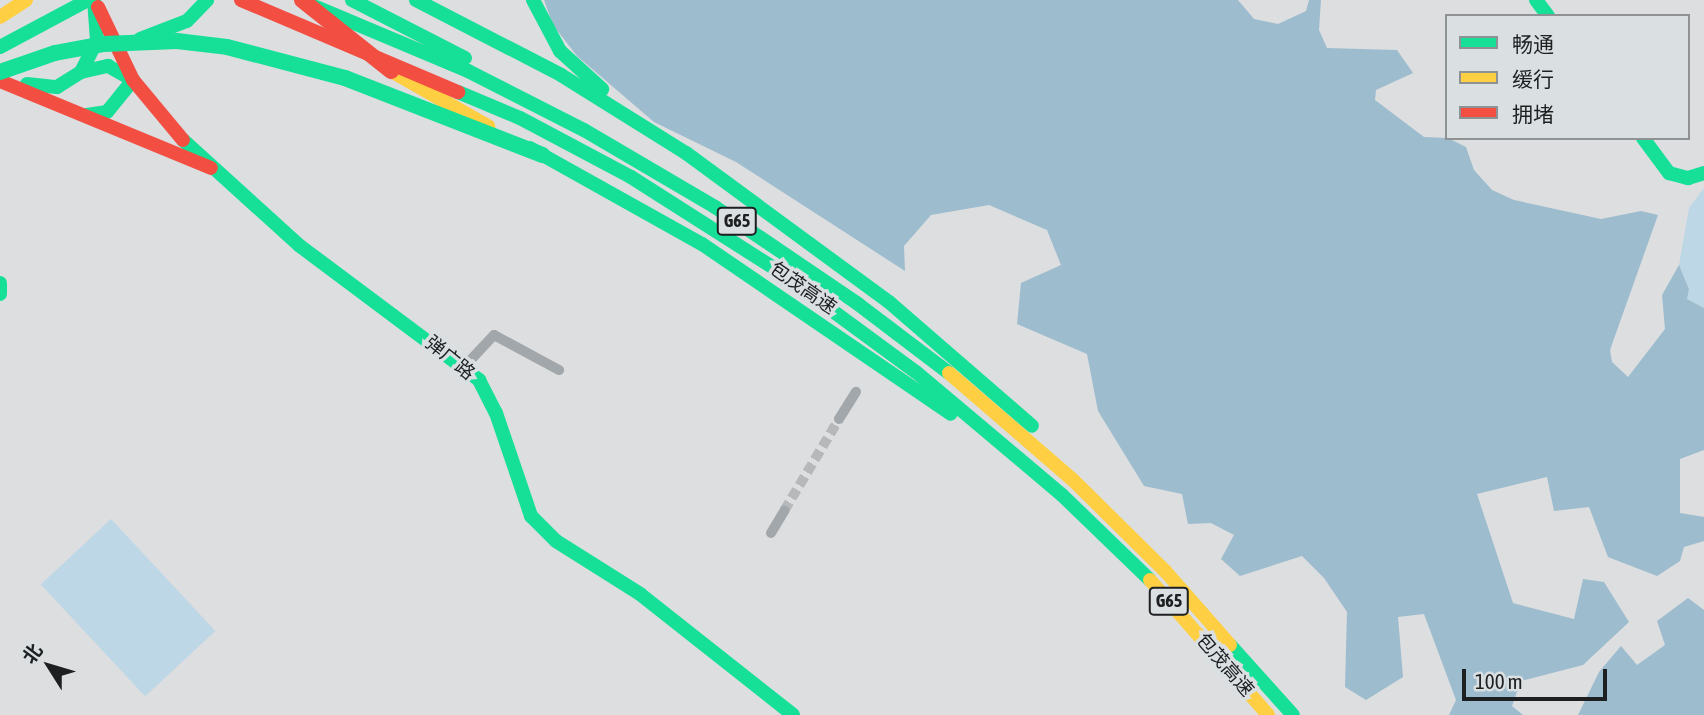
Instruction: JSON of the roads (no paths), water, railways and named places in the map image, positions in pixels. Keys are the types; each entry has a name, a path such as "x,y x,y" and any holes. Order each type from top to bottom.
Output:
{"main road":[{"path":"0,17 26,0"},
{"path":"0,47 88,0"},
{"path":"0,72 47,88 71,81 82,72 97,40 95,0"},
{"name":"弹广路","path":"95,0 133,80 175,134 300,246 464,366 478,380 496,413 518,488 531,516 556,541 640,594 793,715"},
{"path":"0,72 55,54 129,42 174,28 206,0"},
{"path":"300,0 358,48 416,88 644,209 800,308 1062,495"},
{"name":"包茂高速","path":"300,0 527,99 670,178 831,284 994,410 1121,526 1293,715"},
{"path":"352,0 450,50 527,99"},
{"path":"416,0 561,75 643,124 813,244 972,371 1035,429 1121,526"},
{"path":"533,0 560,51 643,124"},
{"name":"包茂高速","path":"246,2 472,96 667,199 863,331 1062,495 1155,585 1268,715"},
{"path":"129,42 201,43 277,57 397,96 543,155"},
{"path":"82,72 108,66 133,80 107,111 85,115"},
{"path":"0,81 211,169"},
{"path":"1644,140 1668,173 1688,178 1704,173"}],"street":[{"path":"464,366 494,335 559,370"},
{"path":"839,419 856,392"},
{"path":"771,533 784,511"}],"tunnel":[{"path":"784,511 839,419"}]}
